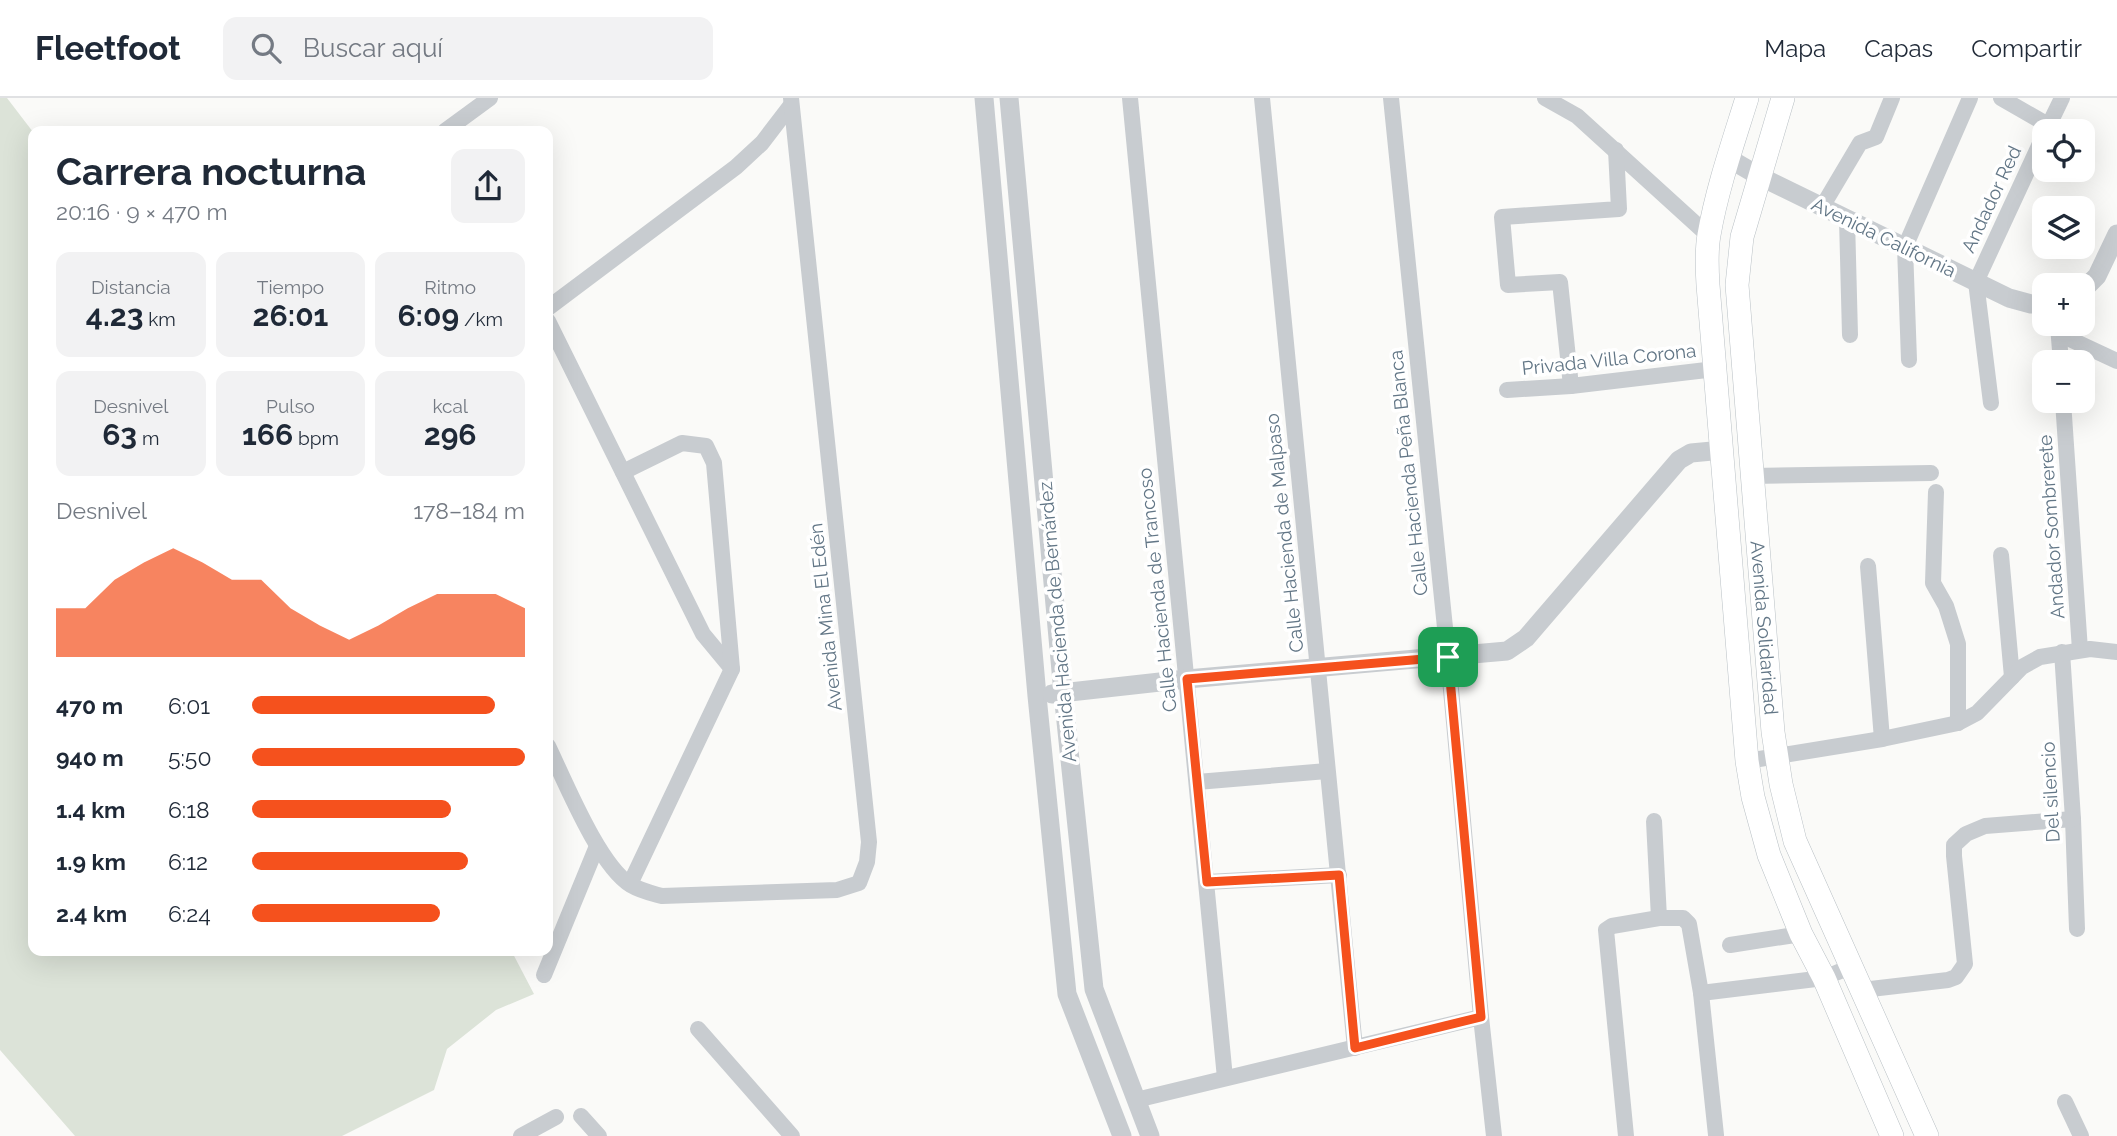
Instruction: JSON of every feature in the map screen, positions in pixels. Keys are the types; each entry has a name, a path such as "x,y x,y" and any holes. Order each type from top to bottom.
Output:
{"main road":[{"name":"Avenida Solidaridad","path":"1747,98 1728,158 1709,236 1708,285 1747,761 1769,855 1801,934 1824,978 1892,1136"},
{"name":"Avenida Solidaridad","path":"1783,98 1742,237 1737,285 1776,756 1795,841 1927,1136"}],"street":[{"path":"453,126 490,98"},
{"name":"Avenida Hacienda de Bernárdez","path":"984,98 1066,994 1122,1136"},
{"name":"Avenida Hacienda de Bernárdez","path":"1009,98 1063,693 1094,989 1150,1136"},
{"name":"Calle Hacienda de Trancoso","path":"1130,98 1225,1078"},
{"name":"Calle Hacienda de Malpaso","path":"1262,98 1355,1048"},
{"name":"Calle Hacienda Peña Blanca","path":"1391,98 1494,1136"},
{"path":"1545,98 1577,116 1709,236"},
{"path":"1822,207 1860,143 1876,137 1892,98"},
{"path":"1909,360 1905,247 1970,98"},
{"path":"2001,98 2032,120"},
{"name":"Andador Red","path":"2052,119 2062,98"},
{"path":"553,304 736,167 762,143 791,101"},
{"name":"Avenida Mina El Edén","path":"553,756 597,846 617,873 630,884 645,891 662,896 837,890 859,883 867,862 869,842 791,101"},
{"path":"1571,386 1560,282 1508,285 1502,217 1619,209 1616,150"},
{"name":"Avenida California","path":"1728,158 1759,176 2009,298 2032,304"},
{"name":"Andador Red","path":"1976,282 2032,160"},
{"path":"1847,219 1850,335"},
{"path":"2095,278 2117,234"},
{"path":"1976,282 1991,403"},
{"path":"553,331 703,634 732,669"},
{"path":"2071,336 2117,360"},
{"name":"Privada Villa Corona","path":"1507,390 1571,386 1715,369"},
{"name":"Andador Sombrerete","path":"2064,413 2080,650"},
{"path":"623,472 682,443 706,446 714,463 732,669 630,884"},
{"path":"1037,696 1187,679 1507,651 1526,638 1679,460 1691,453 1723,450"},
{"path":"1751,476 1931,473"},
{"path":"1936,492 1933,583 1946,606 1958,644 1958,723"},
{"path":"2001,555 2012,677"},
{"path":"1868,566 1882,739"},
{"path":"1747,761 1882,739 1958,723 1977,713 2022,667 2040,656 2090,649 2117,652"},
{"name":"Del silencio","path":"2062,652 2077,929"},
{"path":"1197,782 1328,771"},
{"path":"1862,990 1948,980 1956,977 1965,964 1954,845 1966,834 1985,826 2073,819"},
{"path":"1654,821 1659,918"},
{"path":"553,953 597,846"},
{"path":"1207,882 1339,875"},
{"path":"1626,1136 1606,930 1612,926 1659,918 1683,918 1689,924 1701,993 1716,1135"},
{"path":"1730,945 1801,934"},
{"path":"544,975 552,956"},
{"path":"1701,993 1824,978 1850,967"},
{"path":"1136,1100 1481,1017"},
{"path":"698,1029 792,1136"},
{"path":"2064,1102 2081,1136"},
{"path":"581,1116 599,1136"},
{"path":"521,1136 556,1117"}],"shaded area":[{"path":"0,98 7,98 28,126 28,956 514,956 534,994 496,1010 447,1049 434,1090 342,1136 75,1136 0,1050"}],"route":[{"path":"1448,657 1481,1017 1355,1048 1339,875 1207,882 1187,679 1448,657"}]}
